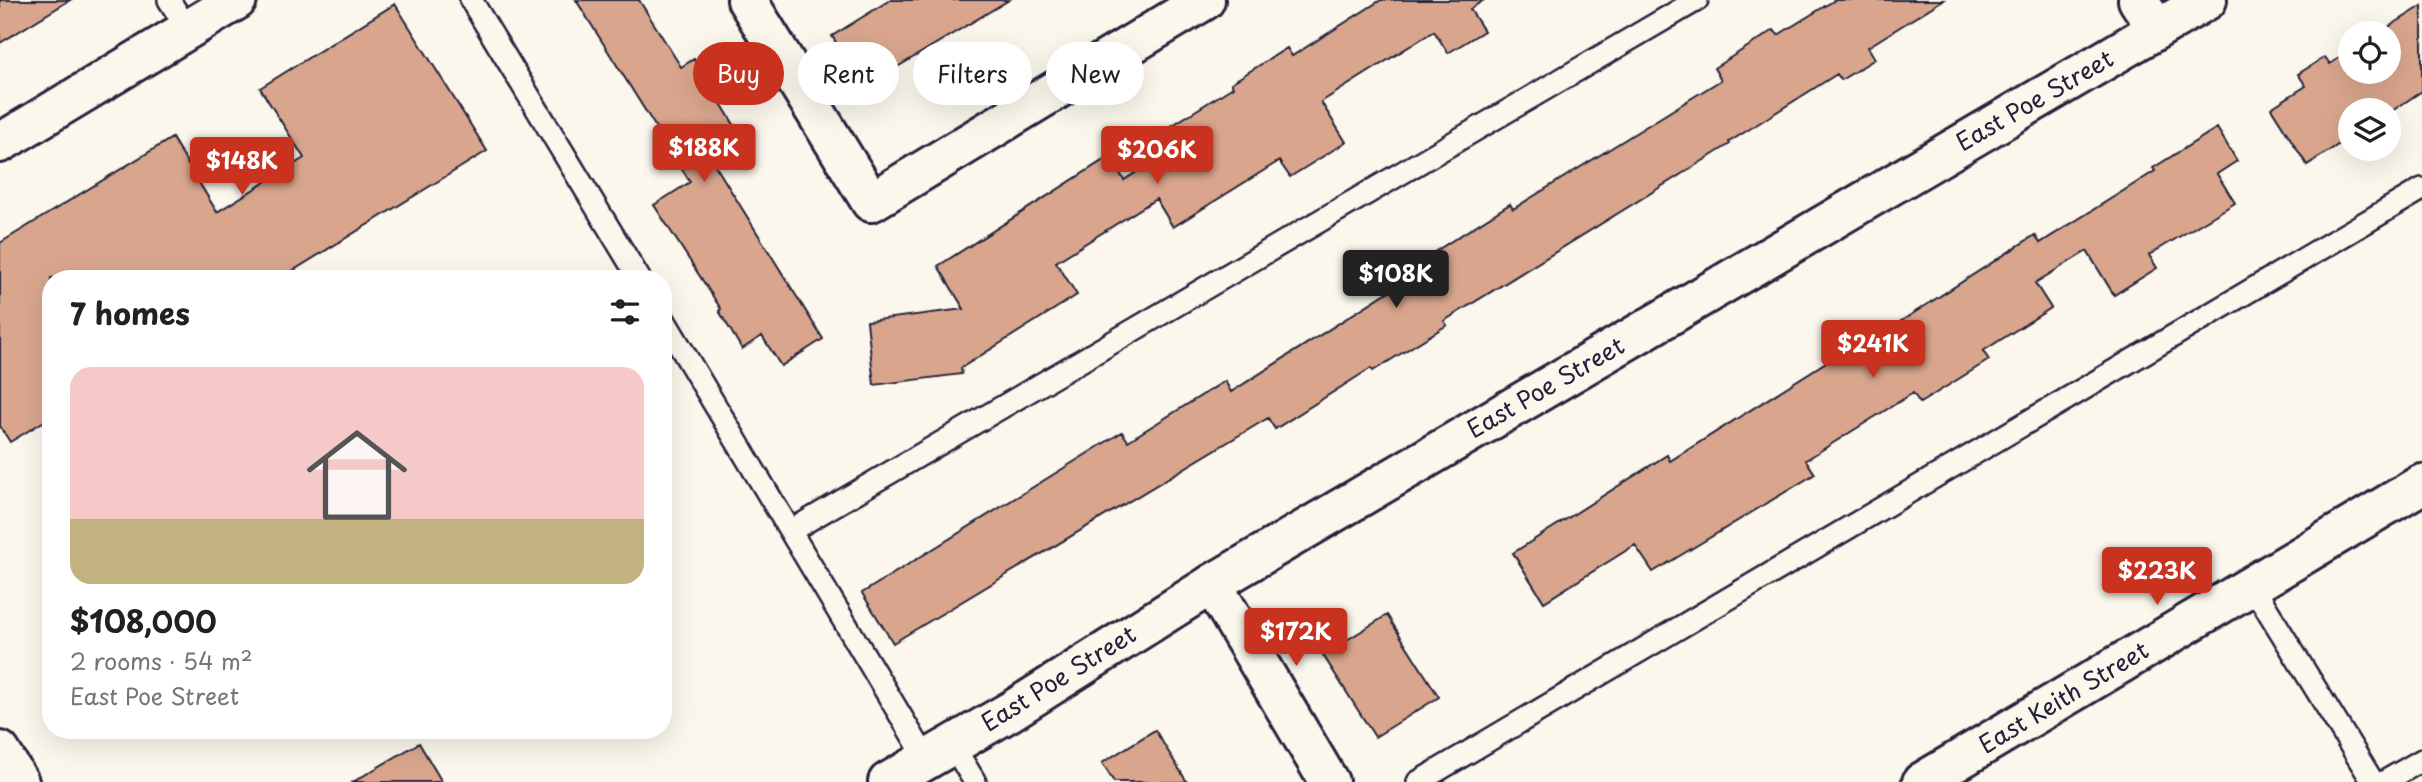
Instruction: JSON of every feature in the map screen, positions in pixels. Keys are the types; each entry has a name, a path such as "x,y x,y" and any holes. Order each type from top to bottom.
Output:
{"street":[{"path":"0,143 178,15 237,0"},
{"path":"747,0 871,202 1205,0"},
{"name":"East Poe Street","path":"888,782 2147,15 2207,0"},
{"name":"East Keith Street","path":"1922,782 2422,484"},
{"path":"1212,584 1329,782"},
{"path":"0,751 19,782"}],"lane":[{"path":"471,0 634,270"},
{"path":"792,530 1697,0"},
{"path":"1418,782 2422,189"},
{"path":"672,333 792,530 940,752 975,782"},
{"path":"2252,585 2372,782"},
{"path":"2384,782 2422,760"}],"building":[{"path":"0,0 70,0 0,43"},
{"path":"576,0 639,0 681,67 693,60 693,105 722,105 739,133 707,152 823,339 781,366 762,336 742,349 719,311 721,309 654,205 690,182"},
{"path":"890,0 1009,0 939,42 913,42 913,58 899,66 899,42 836,42 832,36"},
{"path":"1381,0 1484,0 1470,9 1484,31 1448,53 1434,31 1321,102 1346,142 1290,177 1279,161 1173,227 1156,199 1056,262 1077,295 961,368 962,374 874,385 867,321 964,309 938,266 1110,156 1124,180 1179,145 1168,128 1233,87 1231,83 1287,48 1292,56"},
{"path":"1835,0 1943,0 1868,47 1875,59 1841,80 1837,74 1729,142 1730,144 1444,321 1447,325 1373,371 1371,368 1275,429 1268,418 893,643 862,593 1122,432 1128,441 1225,381 1231,392 1433,263 1428,256 1510,204 1513,209 1721,80 1714,68 1774,30 1778,35"},
{"path":"395,4 487,151 294,270 42,270 42,422 10,442 0,426 0,243 172,138 217,212 304,158 260,88"},
{"path":"2422,6 2422,91 2401,105 2401,98 2338,98 2338,145 2307,165 2271,108 2306,86 2298,74 2325,57 2330,64 2338,59 2338,84 2401,84 2401,21 2398,21"},
{"path":"2217,128 2237,161 2217,174 2235,203 2149,255 2157,268 2114,295 2087,251 2035,283 2051,308 1983,351 1989,360 1920,403 1913,393 1806,460 1815,474 1653,572 1635,545 1544,602 1513,553 1667,455 1670,461 1853,345 1856,350 2035,235 2040,243 2155,171 2153,168"},
{"path":"1387,615 1439,697 1375,737 1323,655"},
{"path":"1155,730 1187,782 1114,782 1102,763"},
{"path":"419,743 442,782 353,782"}]}
